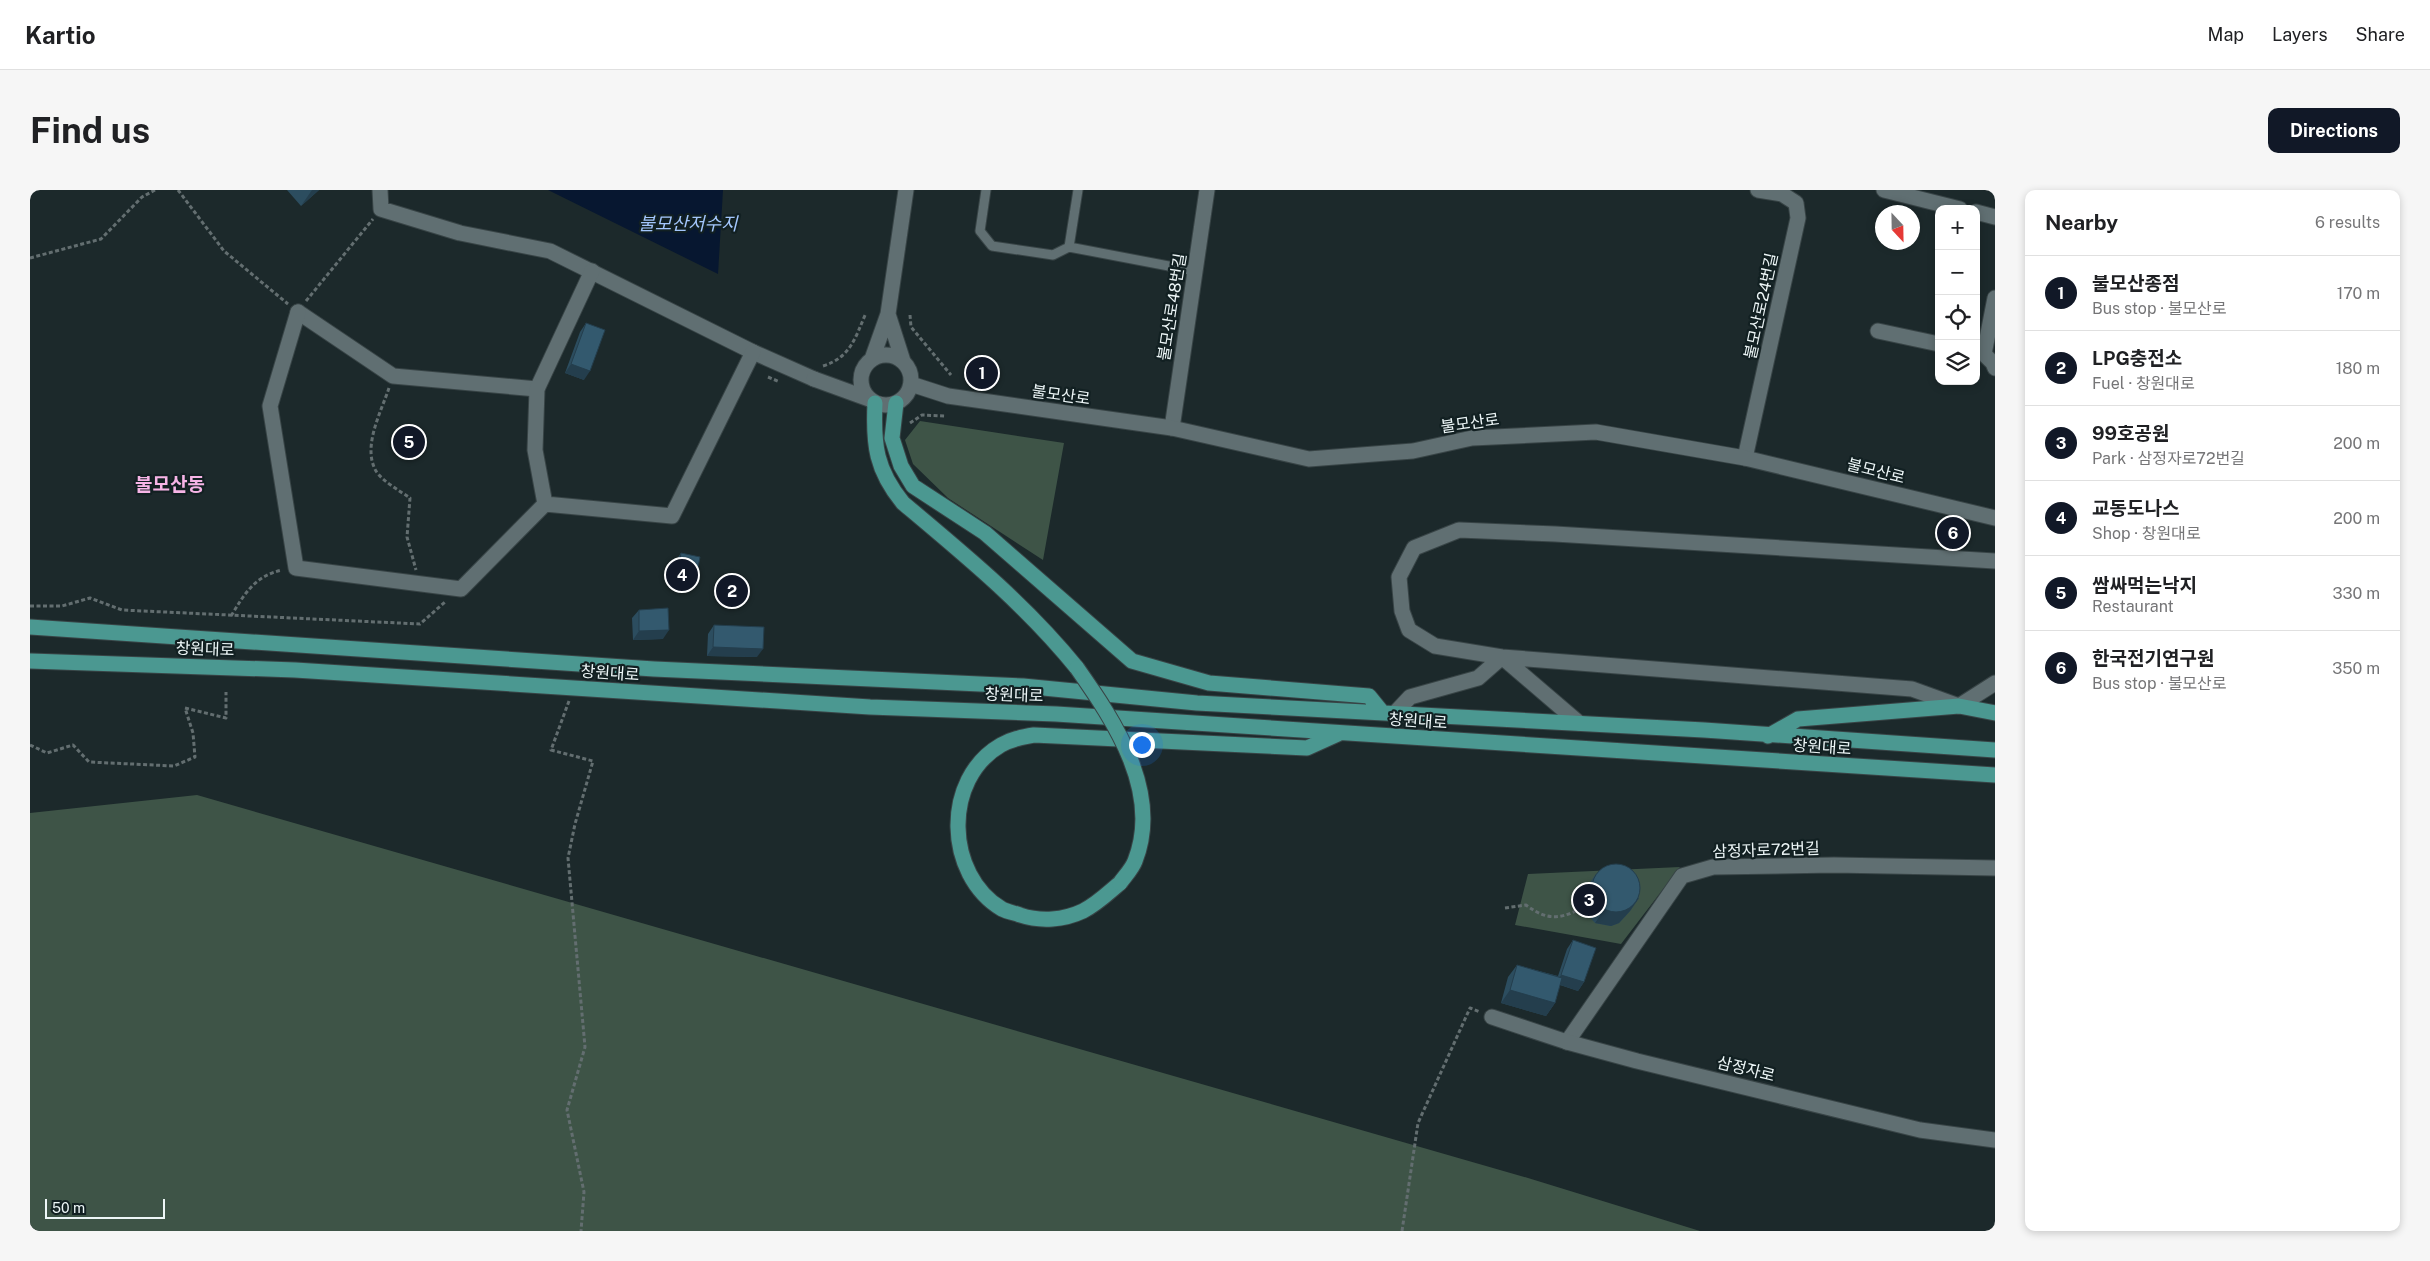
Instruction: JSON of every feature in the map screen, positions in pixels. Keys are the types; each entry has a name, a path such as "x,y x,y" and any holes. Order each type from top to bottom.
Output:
{"main road":[{"path":"872,401 878,463 889,486 903,503 1016,600 1046,630 1077,668 1117,730 1136,774 1144,808 1142,836 1134,863 1120,883 1083,911 1055,920 1030,919 1003,909 976,885 967,871 961,853 958,829 958,808 973,772 984,758 1000,746 1015,739 1034,735 1307,748 1341,733"},
{"path":"899,401 892,438 901,466 913,486 985,533 1132,661 1209,683 1369,696 1389,712"},
{"name":"창원대로","path":"30,627 654,669 1023,686 1197,703 1389,712 1995,750"},
{"name":"창원대로","path":"30,661 295,670 870,707 1056,714 1995,775"},
{"name":"창원대로","path":"1768,736 1798,719 1960,706 1995,713"}],"street":[{"path":"380,190 381,209 460,233 550,251 754,352 818,372 860,379"},
{"path":"872,401 864,393 860,379 862,371 872,359 888,314 906,190"},
{"name":"불모산로48번길","path":"1172,428 1207,190"},
{"name":"불모산로24번길","path":"1745,458 1798,218 1796,203 1782,194 1758,190"},
{"path":"1884,190 1944,205"},
{"path":"1980,213 1995,216"},
{"path":"545,504 535,450 536,390 592,271"},
{"path":"1995,298 1980,353 1993,363 1995,368"},
{"path":"536,390 393,376 298,312 270,406 296,568 461,589 545,504"},
{"path":"888,314 903,361 908,368 911,384 899,401"},
{"path":"1878,331 1935,343"},
{"path":"545,504 672,516 754,352"},
{"path":"872,359 887,355 903,361"},
{"path":"818,372 882,405 899,401 948,396"},
{"path":"911,384 948,396"},
{"name":"불모산로","path":"948,396 1172,428 1309,459 1413,451 1472,438 1596,432 1745,458 1995,518"},
{"path":"1995,561 1555,534 1459,530 1414,548 1399,577 1402,612 1409,630 1435,646 1502,657 1912,690 1960,706 1995,683"},
{"path":"1389,712 1410,697 1478,678 1502,657"},
{"path":"1502,657 1579,724"},
{"name":"삼정자로72번길","path":"1567,1042 1682,876 1713,867 1834,865 1995,868"},
{"name":"삼정자로","path":"1492,1017 1567,1042 1920,1130 1995,1140"}],"lane":[{"path":"986,190 980,231 992,246 1053,255 1069,247 1195,271"},
{"path":"1069,247 1078,190"}],"path":[{"path":"30,258 101,239 142,197 155,190"},
{"path":"178,190 224,251 298,312 381,209"},
{"path":"818,372 837,361 853,344 866,313"},
{"path":"910,315 911,327 951,375"},
{"path":"393,376 374,433 370,455 376,473 410,498 407,537 419,584"},
{"path":"908,428 910,422 922,415 946,416"},
{"path":"231,616 246,591 267,573 296,568"},
{"path":"30,606 62,606 90,598 122,610 420,624 461,589"},
{"path":"574,688 551,750 593,762 575,824 568,858 585,1047 567,1110 584,1192 581,1231"},
{"path":"30,745 47,752 73,745 89,762 174,766 195,757 193,733 185,708 226,718 226,692"},
{"path":"1505,908 1526,905 1541,916 1565,917 1588,905 1594,911"},
{"path":"1402,1231 1418,1123 1470,1008 1492,1017"}],"green space":[{"path":"920,421 1064,443 1043,560 948,498 913,464 905,440"},
{"path":"197,795 1528,1178 1700,1231 30,1231 30,813"},
{"path":"1680,867 1621,944 1515,925 1528,874"}],"water":[{"name":"불모산저수지","path":"548,190 723,190 718,274"}],"building":[{"path":"586,323 605,330 590,371 571,364"},
{"path":"681,553 700,557 696,578 677,575"},
{"path":"668,608 669,630 639,631 639,610"},
{"path":"714,625 764,627 763,649 713,647"},
{"path":"1611,864 1621,864 1633,871 1640,883 1640,893 1633,905 1621,912 1611,912 1603,908 1596,901 1592,893 1592,883 1596,875 1603,868"},
{"path":"1573,940 1596,948 1584,982 1561,975"},
{"path":"1517,965 1562,978 1555,1003 1510,990"}],"place":[{"name":"불모산종점","path":"982,373"},
{"name":"쌈싸먹는낙지","path":"409,442"},
{"name":"한국전기연구원","path":"1953,533"},
{"name":"교동도나스","path":"682,575"},
{"name":"LPG충전소","path":"732,591"},
{"name":"99호공원","path":"1589,900"}],"district":[{"name":"불모산동","path":"170,484"}]}
